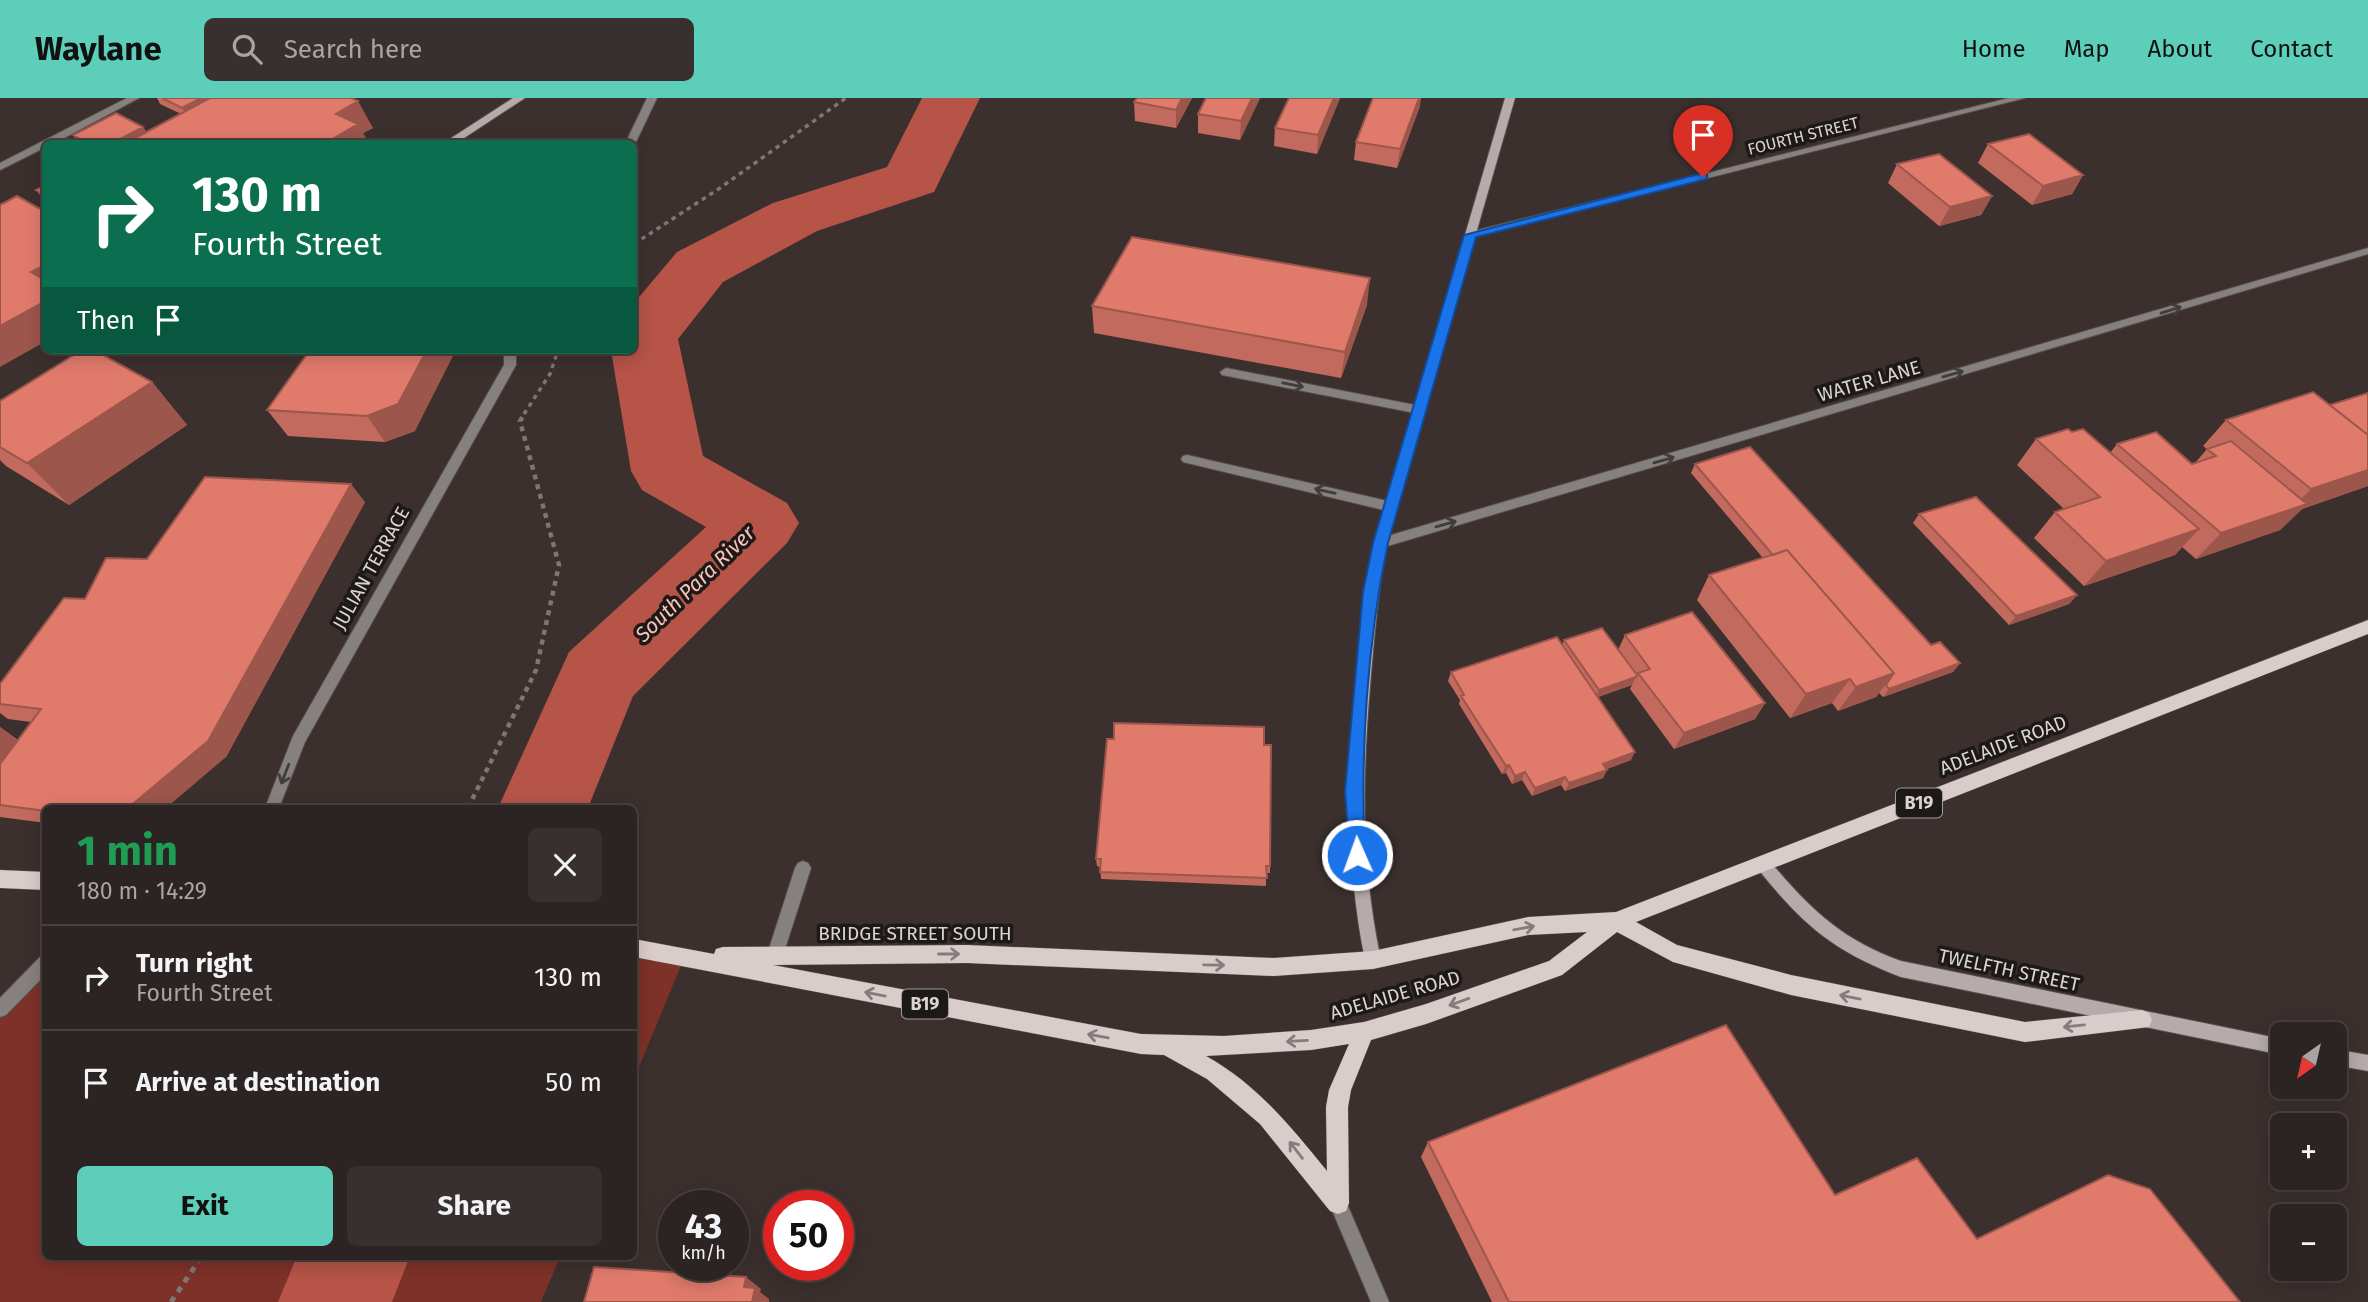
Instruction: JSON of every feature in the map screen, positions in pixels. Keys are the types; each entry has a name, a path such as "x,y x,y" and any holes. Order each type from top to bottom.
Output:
{"main road":[{"path":"453,140 520,98"},
{"path":"1373,960 1358,876 1354,791 1370,592 1381,543 1510,98"},
{"name":"ADELAIDE ROAD","path":"1166,1044 1224,1046 1311,1040 1364,1032 1426,1014 1555,968 1616,921 2368,627"},
{"name":"TWELFTH STREET","path":"1763,864 1801,912 1848,946 1874,960 1901,969 2270,1045"},
{"path":"0,879 42,881"},
{"path":"1616,921 1674,953 1754,975 2025,1031 2142,1020"},
{"name":"ADELAIDE ROAD","path":"1145,964 1274,967 1373,960 1528,926 1616,921"},
{"name":"BRIDGE STREET SOUTH","path":"637,948 968,1013 1142,1044 1166,1044"},
{"name":"BRIDGE STREET SOUTH","path":"685,956 967,954 1145,964"},
{"path":"1338,1203 1339,1099 1364,1032"},
{"path":"1166,1044 1214,1072 1268,1116 1338,1203"},
{"path":"2347,1059 2368,1063"}],"street":[{"path":"52,140 134,98"},
{"path":"631,140 652,98"},
{"name":"FOURTH STREET","path":"1470,235 2020,98"},
{"path":"0,167 42,145"},
{"name":"WATER LANE","path":"1381,543 2368,251"},
{"name":"JULIAN TERRACE","path":"273,805 298,740 510,365 510,354"},
{"path":"1226,372 1419,410"},
{"path":"1187,459 1392,507"},
{"path":"775,956 803,868"},
{"path":"0,1009 42,966"},
{"path":"1338,1203 1380,1302"}],"path":[{"path":"637,242 720,188 846,98"},
{"path":"469,805 536,670 559,565 520,421 550,374 557,354"},
{"path":"171,1302 199,1260"}],"shaded area":[{"path":"637,948 685,956 637,1072"},
{"path":"42,965 42,1260 559,1260 541,1302 0,1302 0,1009"}],"building":[{"path":"162,98 201,98 182,108"},
{"path":"210,98 351,98 358,101 336,114 358,124 331,140 131,140"},
{"path":"1137,98 1182,98 1176,110 1134,102"},
{"path":"1206,98 1252,98 1241,121 1198,114"},
{"path":"1289,98 1334,98 1318,135 1275,128"},
{"path":"1373,98 1419,98 1400,149 1356,142"},
{"path":"116,113 143,127 119,140 82,140 73,135"},
{"path":"2029,134 2083,175 2043,186 1988,144"},
{"path":"1939,154 1992,196 1950,207 1897,164"},
{"path":"17,196 42,210 42,266 31,272 42,279 42,303 0,326 0,205"},
{"path":"1132,237 1370,278 1345,352 1092,306"},
{"path":"76,354 101,354 152,382 27,463 0,447 0,401"},
{"path":"307,354 425,354 398,404 367,416 267,410"},
{"path":"2313,392 2368,435 2368,470 2311,489 2226,420"},
{"path":"2368,393 2368,435 2330,405"},
{"path":"2068,429 2072,432 2083,429 2199,529 2106,561 2055,512 2100,497 2036,439"},
{"path":"2156,432 2192,464 2216,456 2207,449 2231,441 2307,504 2221,533 2117,444"},
{"path":"1750,447 1931,645 1940,642 1960,663 1889,689 1886,685 1894,673 1787,550 1773,555 1695,464"},
{"path":"205,477 351,484 208,741 132,805 42,805 42,810 0,805 0,764 41,709 0,704 0,684 64,598 85,599 106,558 147,559"},
{"path":"1976,497 2077,595 2016,616 1919,514"},
{"path":"1787,550 1894,673 1856,687 1850,679 1806,694 1709,575"},
{"path":"1692,612 1765,703 1684,733 1638,673 1650,669 1625,635"},
{"path":"1602,628 1637,675 1599,690 1564,640"},
{"path":"1557,637 1635,752 1603,764 1607,770 1569,783 1565,777 1535,788 1525,772 1515,776 1509,765 1506,766 1461,696 1464,695 1451,672"},
{"path":"1114,723 1264,727 1264,745 1271,745 1270,866 1266,866 1267,878 1100,872 1101,859 1096,859 1107,739 1114,739"},
{"path":"1726,1025 1835,1195 1917,1158 1977,1239 2108,1175 2150,1189 2240,1302 1509,1302 1428,1142"},
{"path":"594,1267 658,1271 658,1281 745,1281 744,1287 755,1288 752,1302 584,1302"}],"waterway":[{"name":"South Para River","path":"544,805 599,676 760,523 669,471 643,337 700,267 795,217 912,179 951,98"},
{"name":"South Para River","path":"335,1302 352,1260"}],"route":[{"path":"1357,855 1354,791 1370,592 1381,543 1470,235 1703,177"}]}
